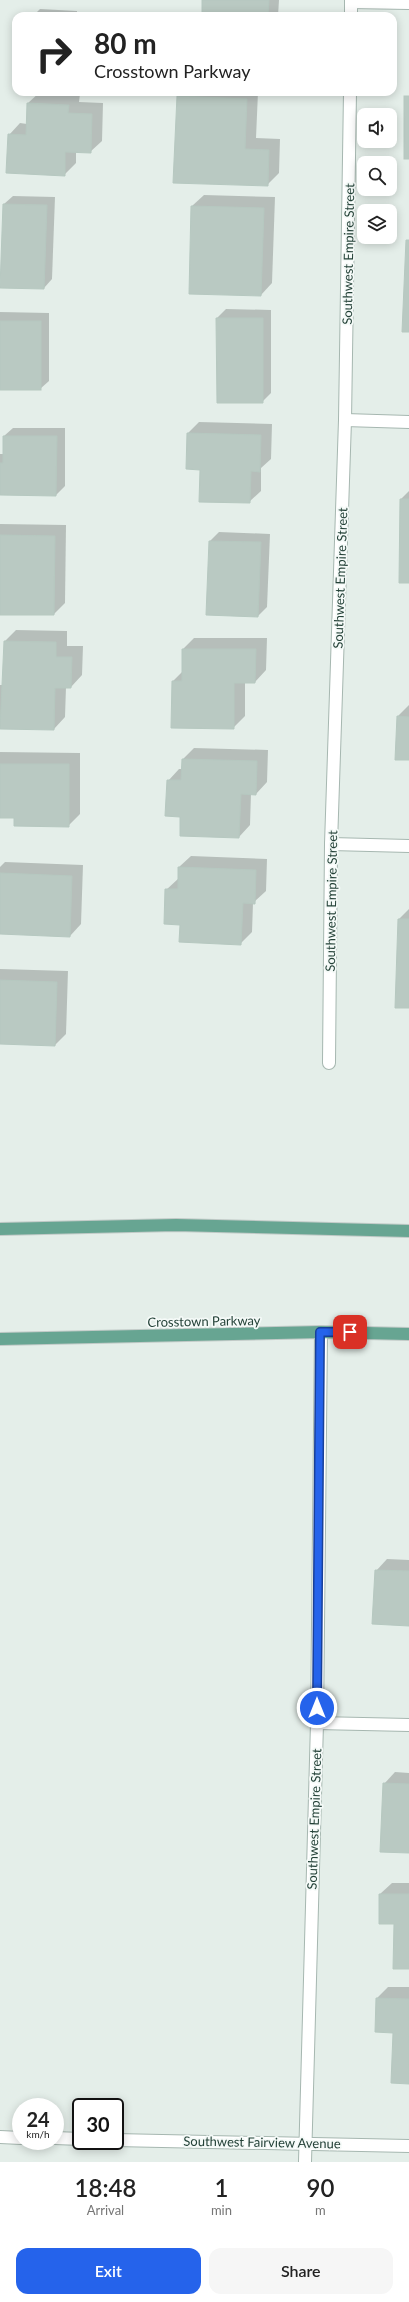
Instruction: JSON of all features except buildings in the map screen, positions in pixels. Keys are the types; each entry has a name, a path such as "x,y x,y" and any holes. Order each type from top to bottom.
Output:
{"main road":[{"path":"0,1229 176,1225 409,1230"},
{"name":"Crosstown Parkway","path":"0,1339 320,1332 409,1334"}],"street":[{"path":"351,12 351,1 409,3"},
{"name":"Southwest Empire Street","path":"329,1063 331,844 345,420 350,96"},
{"path":"345,420 409,422"},
{"path":"331,844 409,846"},
{"name":"Southwest Empire Street","path":"305,2162 317,1723 320,1332"},
{"path":"317,1723 409,1725"},
{"path":"0,2137 12,2138"},
{"name":"Southwest Fairview Avenue","path":"124,2140 409,2146"}],"route":[{"path":"317,1708 320,1332 350,1332"}]}
